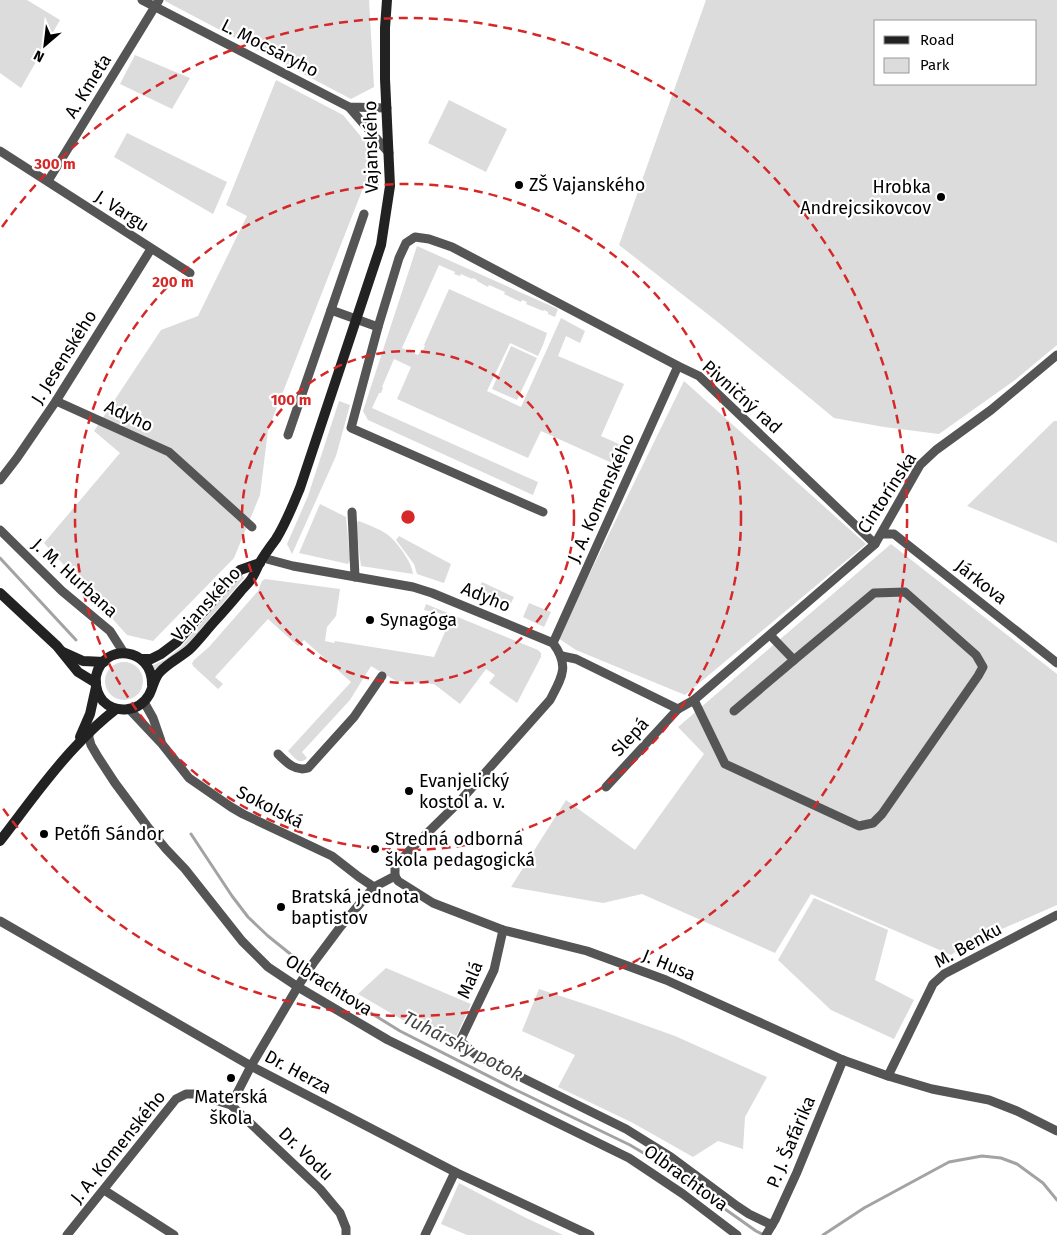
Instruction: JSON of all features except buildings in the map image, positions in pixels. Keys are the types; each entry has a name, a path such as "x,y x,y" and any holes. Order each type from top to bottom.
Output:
{"main road":[{"name":"Vajanského","path":"144,702 160,672 190,649 252,578 292,509 297,496 381,245 390,186 385,79 387,0"},
{"name":"Vajanského","path":"142,659 151,659 177,642 240,570 261,560"},
{"path":"0,594 62,652 78,672 96,685 100,697 107,704 116,709 129,709 144,702"},
{"path":"62,652 83,661 104,662"},
{"path":"75,747 90,714 98,670 104,662 113,655 124,653 142,659 150,671 152,685"},
{"path":"0,841 75,747 116,709"}],"street":[{"name":"L. Mocsáryho","path":"142,0 158,4 349,107 387,108"},
{"name":"A. Kmeťa","path":"48,181 158,4"},
{"path":"349,107 389,154"},
{"name":"J. Vargu","path":"0,151 190,273"},
{"name":"Vajanského","path":"288,435 364,214"},
{"name":"Pivničný rad","path":"378,327 399,258 406,243 415,237 429,239 452,247 699,376 875,544"},
{"name":"J. Jesenského","path":"0,480 56,401 151,249"},
{"path":"331,310 378,327 351,428 543,512"},
{"name":"Cintorínska","path":"678,709 694,700 875,544 920,465 936,450 991,410 1057,355"},
{"name":"J. A. Komenského","path":"553,643 678,366"},
{"name":"Adyho","path":"56,401 169,452 252,528"},
{"path":"352,512 355,577"},
{"name":"J. M. Hurbana","path":"0,530 62,592 110,631 124,653"},
{"name":"Járkova","path":"882,534 894,534 1057,663"},
{"name":"Adyho","path":"261,560 413,586 553,643"},
{"path":"694,700 725,764 859,826 873,823 882,814 983,667 976,655 905,592 874,593 734,711"},
{"path":"770,634 794,660"},
{"path":"231,1105 299,985 341,926 374,887 394,876 395,866 460,801 550,700 560,681 564,668 562,656 553,643"},
{"path":"562,656 576,659 678,709"},
{"path":"278,754 292,766 301,769 308,768 354,717 382,676"},
{"name":"Sokolská","path":"144,702 154,718 162,744"},
{"name":"Sokolská","path":"129,709 162,744 189,778 230,807 332,856 374,887"},
{"name":"Slepá","path":"606,787 678,709"},
{"name":"Olbrachtova","path":"89,732 91,745 115,783 166,849 185,869 242,941 268,966 388,1040 629,1158 683,1194 737,1235"},
{"name":"J. Husa","path":"394,876 398,881 433,903 503,930 587,951 666,980 843,1060 932,1089 989,1100 1057,1131"},
{"name":"M. Benku","path":"888,1076 933,984 944,974 1057,915"},
{"name":"Dr. Herza","path":"0,921 252,1066 455,1172 590,1235"},
{"name":"Malá","path":"503,930 494,970 460,1041 476,1055 626,1129 671,1157 748,1214 773,1223"},
{"name":"P. J. Šafárika","path":"766,1235 797,1172 843,1060"},
{"name":"J. A. Komenského","path":"67,1235 176,1099 186,1094 195,1094 231,1105"},
{"name":"Dr. Vodu","path":"231,1105 320,1189 340,1213 346,1228 346,1235"},
{"path":"425,1235 455,1172"},
{"path":"104,1190 174,1235"}],"green space":[{"path":"0,0 27,0 60,20 21,88 0,73"},
{"path":"165,0 369,0 374,87 351,99"},
{"path":"706,0 1057,0 1057,345 1015,380 939,434 834,418 719,323 619,245"},
{"path":"135,55 190,78 172,109 120,84"},
{"path":"276,80 343,115 368,145 371,168 268,430 260,495 234,558 153,641 127,635 44,543 120,453 94,431 161,330 198,316 247,216 226,205"},
{"path":"449,100 507,129 486,172 428,143"},
{"path":"127,133 227,182 213,214 114,157"},
{"path":"417,246 558,309 555,317 544,310 526,304 527,302 522,300 521,302 504,294 505,292 489,285 488,287 473,278 454,274 455,272 439,265 402,348 418,355 423,350 449,289 547,333 538,356 510,343 487,391 521,407 561,318 585,331 580,343 566,336 558,356 624,384 601,436 621,445 612,463 541,431 528,458 397,399 411,367 394,359 381,393 379,393 372,408 538,482 533,495 368,420 363,411"},
{"path":"511,346 537,358 517,400 492,389"},
{"path":"684,381 866,544 685,695 576,650 558,638"},
{"path":"339,401 350,405 336,456 292,554 287,544 308,496"},
{"path":"1054,421 1057,421 1057,543 967,506"},
{"path":"320,504 346,517 350,560 348,564 299,553"},
{"path":"359,521 392,538 407,558 413,574 361,566 356,527"},
{"path":"399,536 451,564 444,583 417,574 414,564 396,540"},
{"path":"891,544 1057,674 1057,905 963,946 951,955 811,894 775,953 642,894 603,903 511,887 566,800 635,850 704,754 678,727"},
{"path":"242,575 244,578 184,649 153,670 152,666 166,659 181,647"},
{"path":"265,579 340,589 336,616 327,627 325,641 434,657 452,616 424,610 426,604 538,650 541,653 541,657 517,703 489,683 495,675 486,669 460,704 434,684 396,681 371,666 350,700 302,752 307,758 299,761 288,751 351,682 304,640 298,646 268,619 215,677 223,684 218,689 192,663 209,647 258,591 262,581"},
{"path":"482,582 514,597 507,611 475,596"},
{"path":"529,603 551,612 544,627 523,617"},
{"path":"124,662 131,663 137,668 142,674 142,688 137,694 131,699 124,700 117,699 111,694 106,688 105,681 106,674 111,668 117,663"},
{"path":"814,898 888,930 875,980 914,1000 894,1039 831,1010 778,960"},
{"path":"386,968 471,1004 451,1048 358,994"},
{"path":"539,989 675,1036 767,1077 745,1117 743,1149 718,1141 693,1157 633,1123 558,1087 575,1055 522,1031"},
{"path":"459,1183 563,1235 467,1235 441,1224"}],"waterway":[{"name":"Tuhársky potok","path":"0,558 76,640"},
{"name":"Tuhársky potok","path":"191,834 248,917 268,936 340,994 400,1031 630,1145 657,1161 764,1235"},
{"name":"Tuhársky potok","path":"823,1235 864,1208 949,1162 982,1156 1001,1158 1017,1164 1043,1183 1057,1200"}],"place":[{"name":"ZŠ Vajanského","path":"519,185"},
{"name":"Hrobka Andrejcsikovcov","path":"941,197"},
{"name":"Synagóga","path":"370,620"},
{"name":"Evanjelický kostol a. v.","path":"409,791"},
{"name":"Petőfi Sándor","path":"44,834"},
{"name":"Stredná odborná škola pedagogická","path":"375,849"},
{"name":"Bratská jednota baptistov","path":"281,907"},
{"name":"Materská škola","path":"231,1078"}]}
